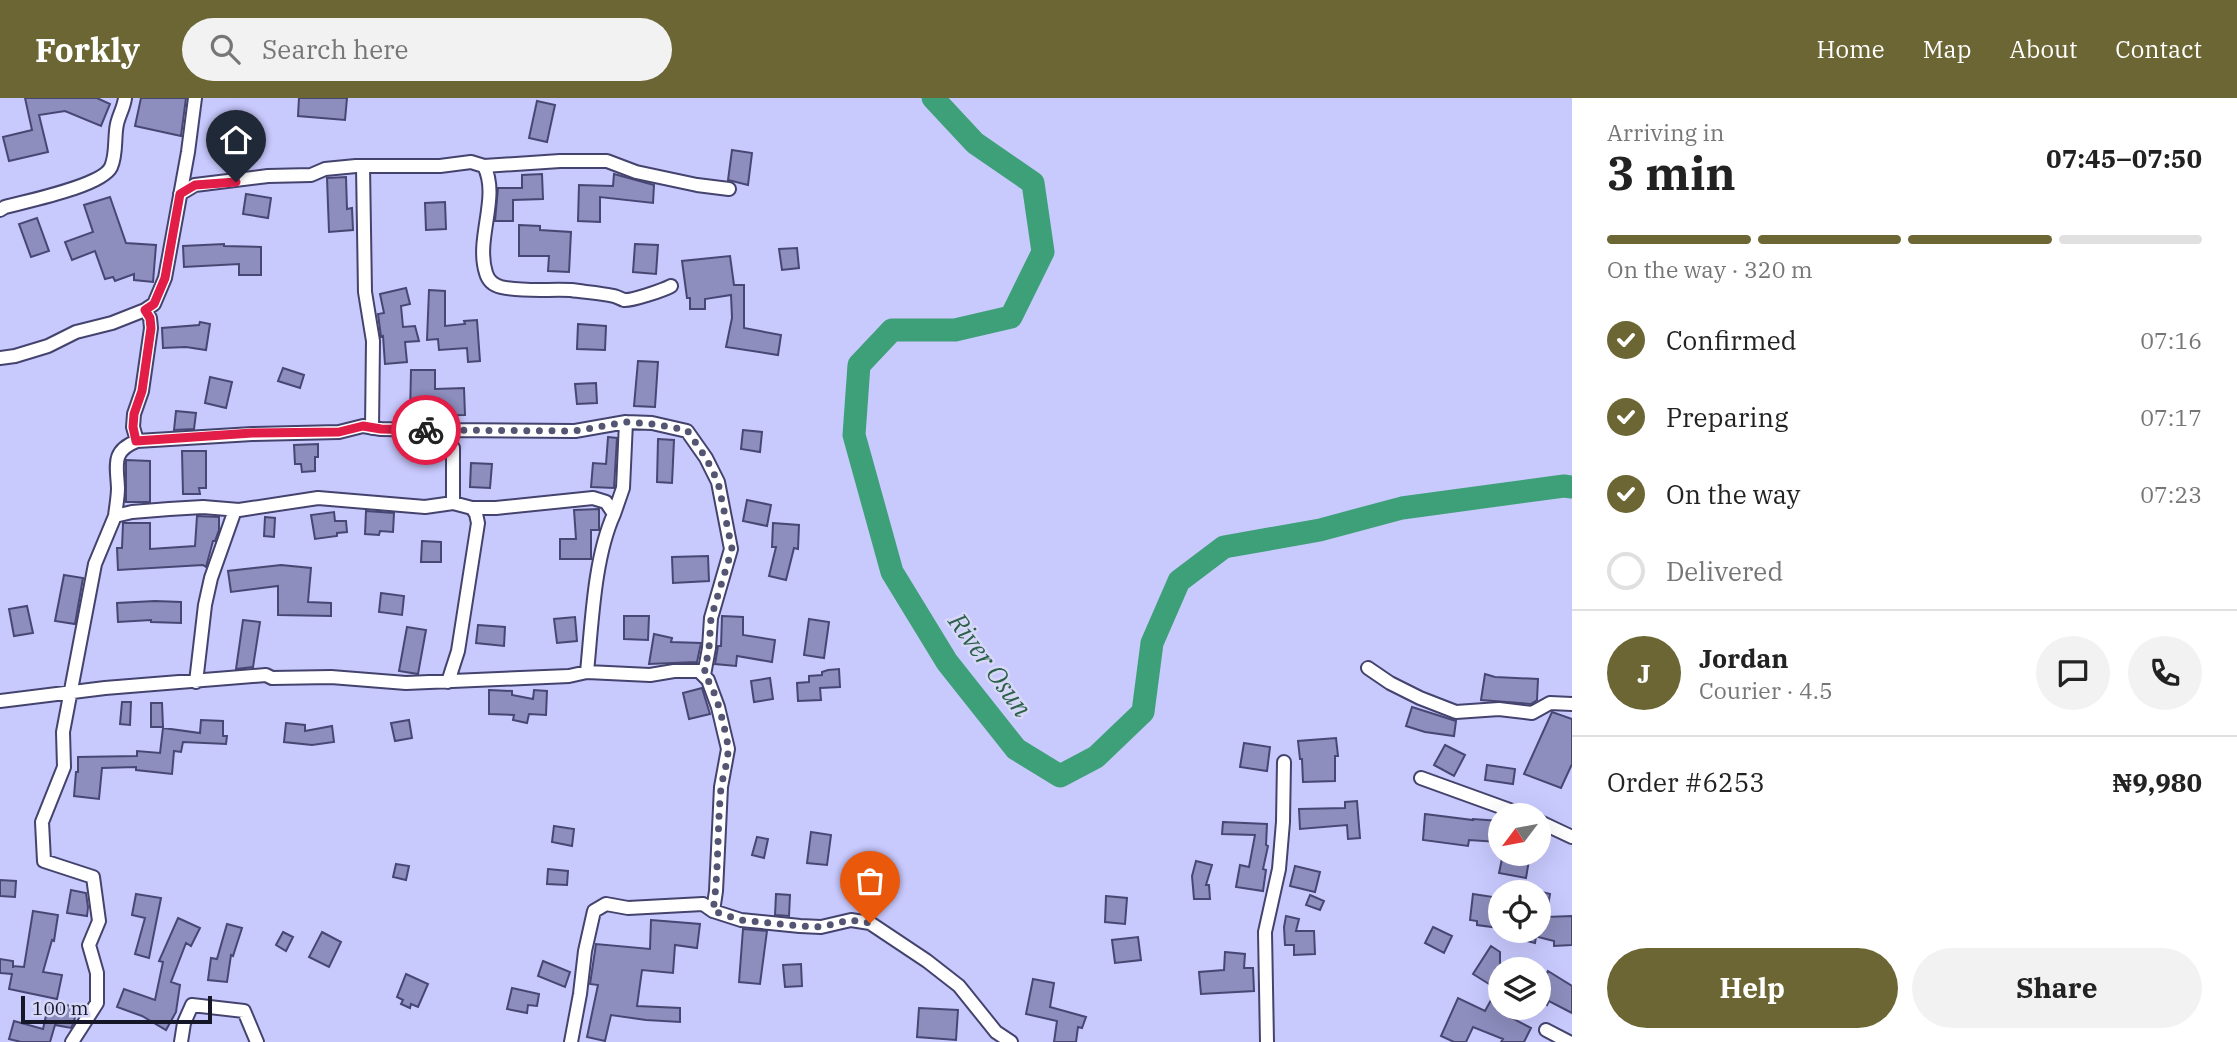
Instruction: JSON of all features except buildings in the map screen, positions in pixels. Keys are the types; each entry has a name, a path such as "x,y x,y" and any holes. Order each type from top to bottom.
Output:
{"street":[{"path":"0,210 50,197 104,176 110,168 117,123 125,98"},
{"path":"0,358 48,346 76,332 112,323 154,304 165,278 195,98"},
{"path":"180,194 195,185 268,176 311,175 325,169 440,166 471,162 484,166 560,161 607,162 636,172 729,189"},
{"path":"363,166 365,292 373,341 372,428"},
{"path":"484,166 488,181 483,238 484,263 485,271 493,284 535,290 597,293 624,300 671,286"},
{"path":"136,441 134,414 142,391 151,328 150,318 145,310"},
{"path":"587,672 606,531 623,488 626,422"},
{"path":"72,1042 97,1003 97,973 89,945 99,921 93,877 44,861 42,822 64,767 63,732 70,692 95,564 115,516 119,454 123,446 136,441 252,433 339,432 363,426 442,430 575,431 626,422 687,430 718,482 732,549 711,618 704,675"},
{"path":"442,430 453,449 453,503"},
{"path":"115,516 132,512 204,507 235,510 262,508 318,498 425,507 453,503 472,509 593,498 606,502 614,514"},
{"path":"448,682 458,651 478,523 472,509"},
{"path":"195,682 211,578 235,510"},
{"path":"1368,668 1420,698 1456,712 1499,709 1532,713 1550,703 1572,704"},
{"path":"0,701 70,692 266,675 272,678 331,677 406,683 569,676 587,672 650,675 699,671 708,680 728,748 722,788 713,911"},
{"path":"1267,1042 1265,932 1279,869 1284,762"},
{"path":"1421,778 1490,803"},
{"path":"1551,827 1572,837"},
{"path":"571,1042 594,912 606,904 628,908 703,904 713,911 741,920 800,926 821,927 850,920 870,923 959,986 996,1032 1011,1042"},
{"path":"181,1042 184,1023 192,1005 244,1011 257,1042"},
{"path":"1546,1030 1569,1042"}],"waterway":[{"name":"River Osun","path":"933,98 975,143 1033,183 1043,252 1011,317 955,330 892,330 859,365 854,435 892,572 947,662 1016,749 1060,776 1096,757 1143,712 1152,643 1179,581 1224,547 1320,530 1402,508 1572,487"}],"way so far":[{"path":"426,430 575,431 626,422 687,430 718,482 732,549 711,618 704,675 718,707 728,748 718,824 713,911 741,920 800,926 821,927 850,920 870,923"}],"route":[{"path":"236,182 195,185 180,194 165,278 154,304 145,310 150,318 151,328 142,391 134,414 136,441 252,433 329,433 363,426 426,430"}]}
